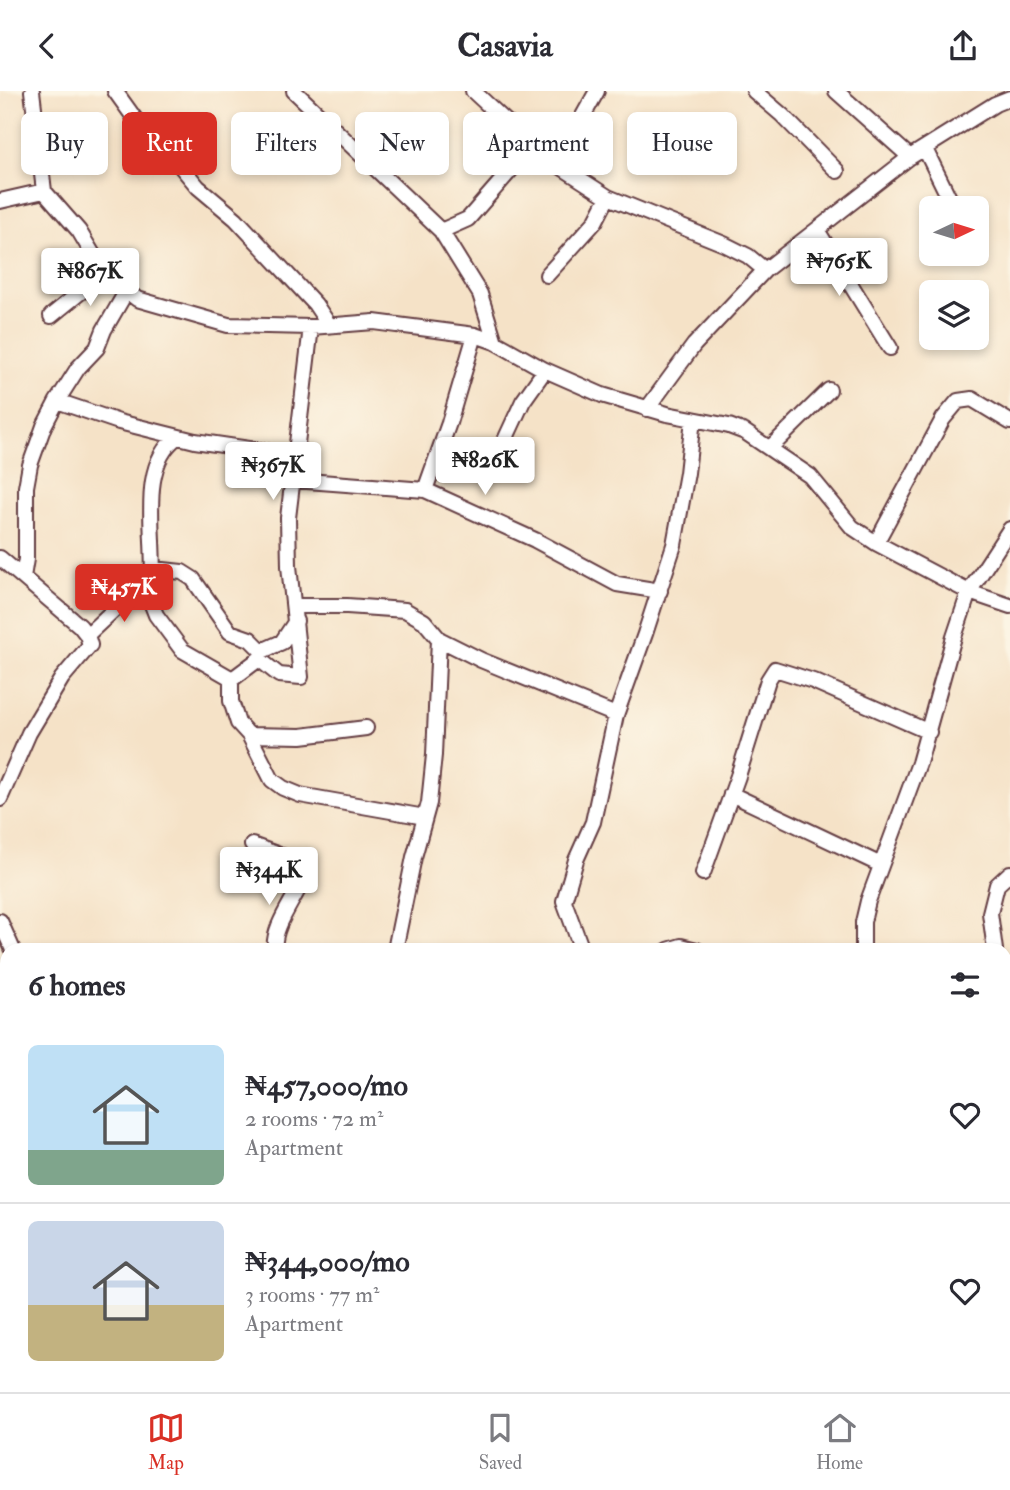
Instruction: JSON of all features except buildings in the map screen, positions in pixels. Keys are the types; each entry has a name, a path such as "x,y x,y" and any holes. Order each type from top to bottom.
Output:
{"street":[{"path":"32,91 44,191 79,231 104,273 137,299 228,325 311,327 374,321 475,335 495,342 545,370 603,395 647,409 729,425 745,432 810,476 852,527 892,554 969,592 1010,606"},
{"path":"115,91 130,112"},
{"path":"295,91 441,231 480,294 495,342"},
{"path":"473,91 496,112"},
{"path":"585,112 597,91"},
{"path":"754,91 782,115 837,171"},
{"path":"836,91 910,157"},
{"path":"647,409 694,345 765,270 910,157 995,104 1010,98"},
{"path":"925,149 948,196"},
{"path":"188,175 245,228 316,304 329,324"},
{"path":"441,231 468,219 506,175"},
{"path":"574,175 608,197 724,244 748,256 765,270"},
{"path":"0,201 44,191"},
{"path":"547,275 595,222 608,197"},
{"path":"817,230 890,348"},
{"path":"51,316 104,273"},
{"path":"23,577 26,559 26,487 30,465 44,426 78,368 97,348 126,292"},
{"path":"231,680 259,659 279,675 301,677 289,566 288,518 311,327"},
{"path":"425,489 449,423 475,335"},
{"path":"499,453 523,401 545,370"},
{"path":"770,448 829,390"},
{"path":"876,543 943,419 958,401 972,399 1010,422"},
{"path":"57,401 119,422 177,437 297,456"},
{"path":"579,943 564,901 576,860 593,823 616,715 674,545 694,419"},
{"path":"87,635 118,606 147,592 152,583 154,569 151,507 157,464 166,445 177,437"},
{"path":"294,480 425,489 556,550 617,584 660,591"},
{"path":"863,943 863,922 929,732 969,592 1010,529"},
{"path":"0,558 80,626 90,645 87,652 62,678 29,733 0,799"},
{"path":"154,569 182,572 192,579 230,632 250,639 262,651 282,642 296,621"},
{"path":"147,592 156,615 182,650 226,674 231,680 231,701 238,723 249,735 272,780 300,795 425,817"},
{"path":"294,606 405,610 424,621 439,639 481,660 616,715"},
{"path":"396,943 425,817 434,755 439,639"},
{"path":"703,873 768,680 775,669 813,681 929,732"},
{"path":"249,735 301,736 366,728"},
{"path":"731,794 881,865"},
{"path":"253,845 301,863 307,869 304,881 286,912 274,943"},
{"path":"994,943 990,913 997,885 1010,873"},
{"path":"0,921 10,943"}]}
